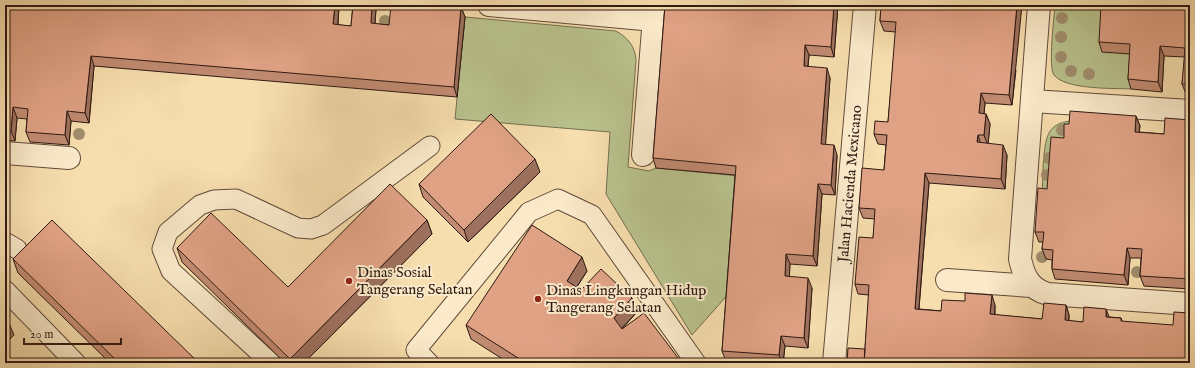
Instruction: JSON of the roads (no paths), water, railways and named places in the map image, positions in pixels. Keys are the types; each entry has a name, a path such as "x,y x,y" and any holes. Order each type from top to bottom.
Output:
{"street":[{"path":"489,5 654,12 643,155"},
{"name":"Jalan Hacienda Mexicano","path":"834,363 866,5"},
{"path":"1031,286 1023,274 1020,259 1039,5"},
{"path":"1032,101 1190,112"},
{"path":"5,153 69,158"},
{"path":"947,280 1031,286 1048,294 1190,304"}],"lane":[{"path":"271,363 171,271 162,249 168,232 200,205 214,200 236,199 298,228 311,229 323,225 430,146"},
{"path":"417,359 529,212 558,199 592,214 696,363"},
{"path":"5,290 76,363"}],"place":[{"name":"Dinas Sosial Tangerang Selatan","path":"349,281"},
{"name":"Dinas Lingkungan Hidup Tangerang Selatan","path":"538,299"}]}
